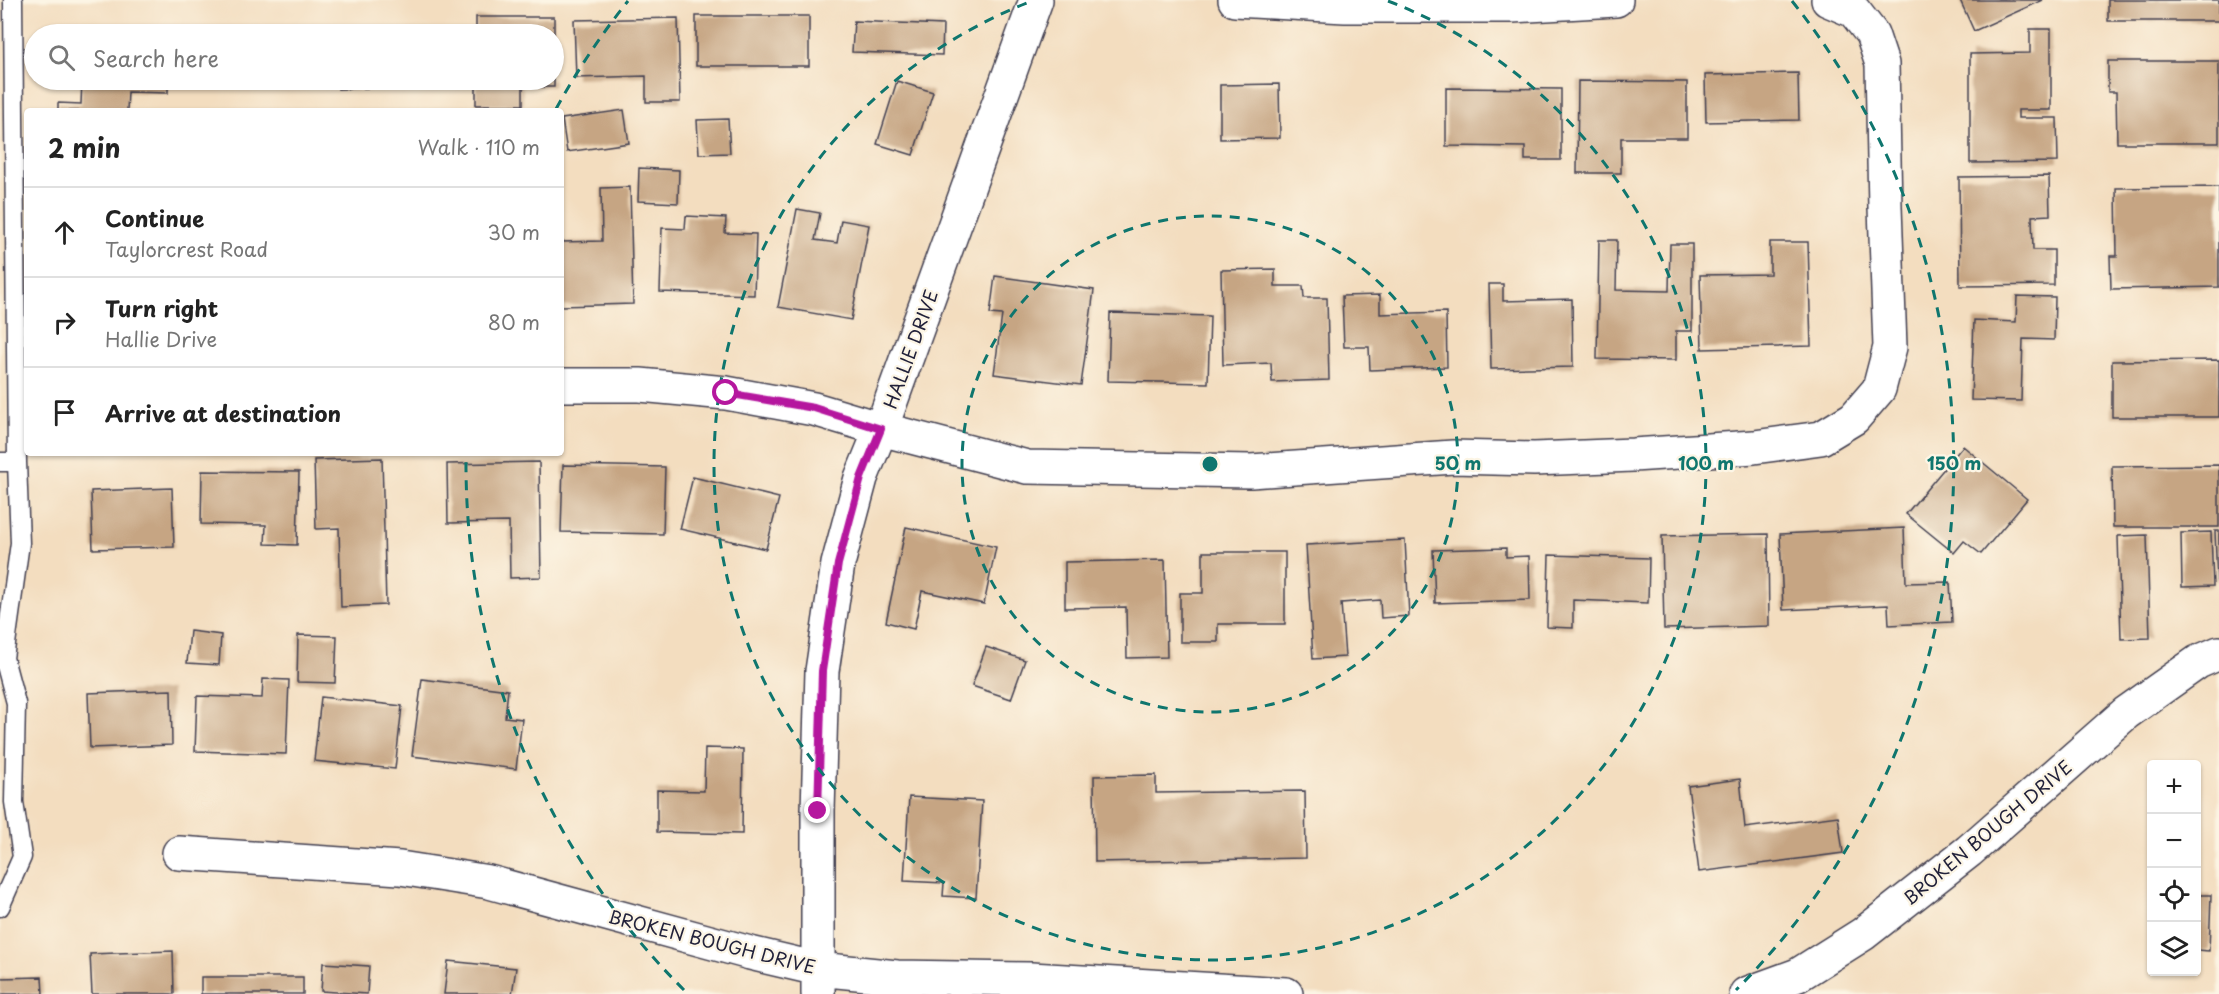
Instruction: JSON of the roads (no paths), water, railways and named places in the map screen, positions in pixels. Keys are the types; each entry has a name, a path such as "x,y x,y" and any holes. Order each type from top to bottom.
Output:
{"street":[{"name":"HALLIE DRIVE","path":"818,982 818,811 822,671 838,564 861,478 881,429 1036,0"},
{"path":"1235,0 1345,6 1512,6 1616,0"},
{"path":"564,385 640,385 726,393 814,408 881,429 1027,467 1251,471 1453,458 1534,459 1644,454 1754,447 1821,438 1854,418 1879,389 1890,347 1882,64 1872,34 1854,11 1828,0"},
{"name":"BROKEN BOUGH DRIVE","path":"1746,994 1798,975 1863,934 1969,851 2126,713 2198,662 2219,653"},
{"name":"BROKEN BOUGH DRIVE","path":"179,853 400,868 489,882 750,953 818,982 897,977 1031,980 1286,994"}],"lane":[{"path":"7,804 16,703 2,658 20,543 9,462 13,0"},
{"path":"0,789 7,804 22,857 0,907"}]}
